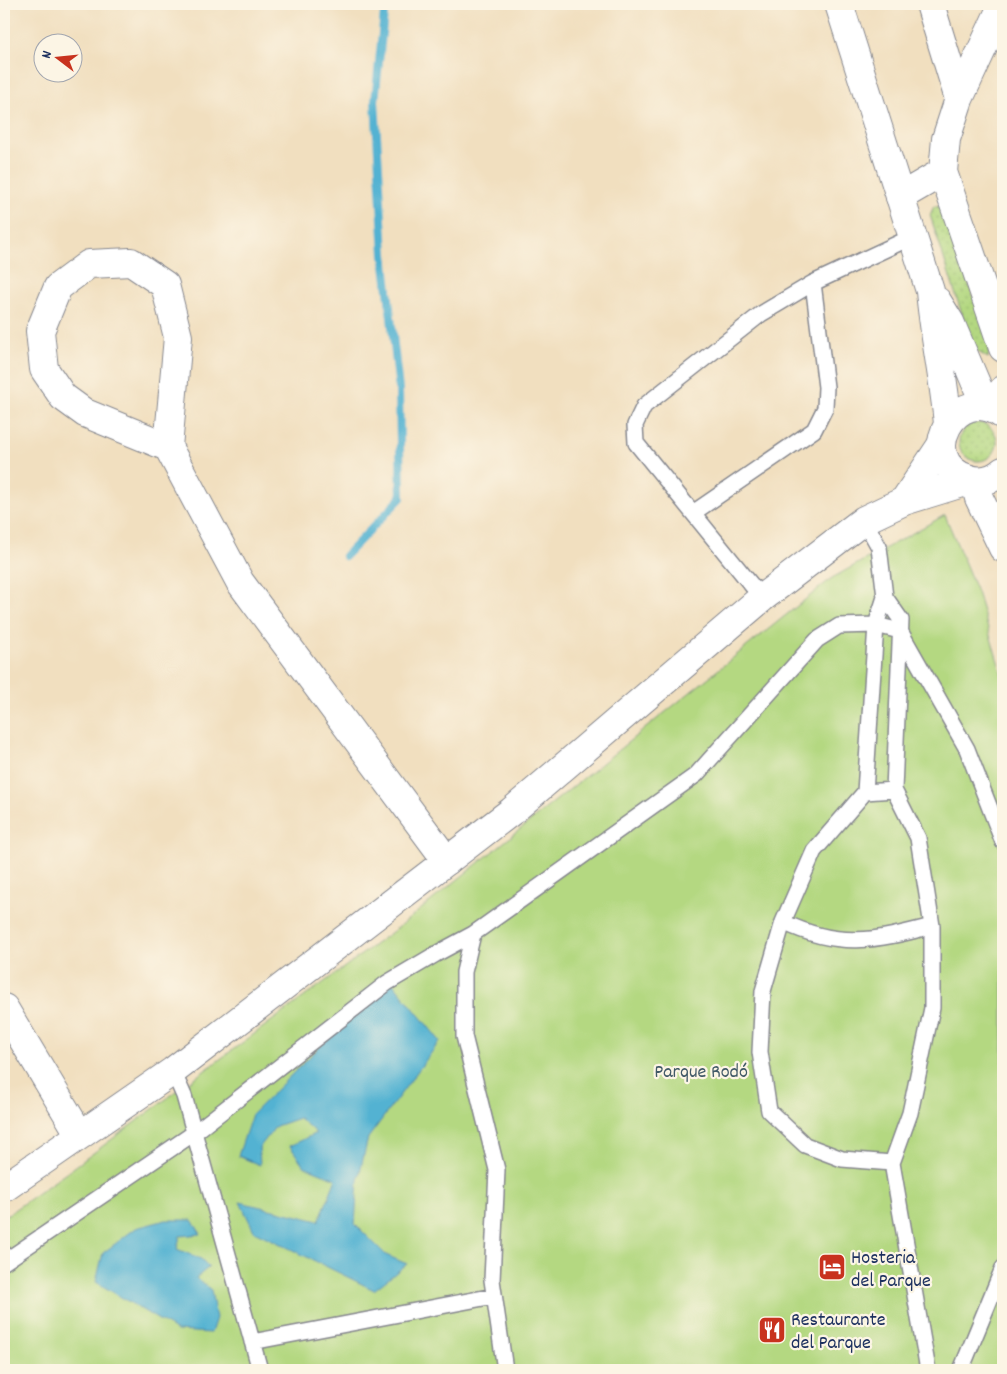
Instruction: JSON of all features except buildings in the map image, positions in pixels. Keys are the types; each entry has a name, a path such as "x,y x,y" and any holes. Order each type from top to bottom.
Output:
{"main road":[{"path":"839,4 930,291 934,329 940,357 946,460 951,468 964,477 973,480"},
{"path":"930,4 959,98"},
{"path":"1003,4 959,98 946,139 943,172 1003,348"},
{"path":"900,197 943,172"},
{"path":"168,447 85,413 62,397 44,369 40,330 58,287 89,264 131,262 165,285 178,337 168,447 240,582 447,860"},
{"path":"904,501 956,414 973,407 996,405 950,322 930,291"},
{"path":"4,1188 173,1071 512,811 762,598 864,520 904,501 973,480 992,478 1003,471"},
{"path":"973,480 979,498 1003,548"},
{"path":"4,1008 80,1135"}],"lane":[{"path":"762,598 636,443 635,425 644,406 761,314 813,283 914,236"},
{"path":"693,513 814,430 825,408 826,387 813,283"},
{"path":"864,520 879,547 885,597 876,625 865,792 814,851 783,922 763,991 760,1052 768,1111 805,1145 842,1158 892,1163"},
{"path":"885,597 901,620 894,790 918,838 932,926 932,1008 910,1112 892,1163 930,1369"},
{"path":"4,1262 194,1133 387,982 474,934 696,775 817,640 839,626 876,625 900,631 967,749 1003,842"},
{"path":"865,792 894,790"},
{"path":"783,922 821,937 847,940 890,937 932,926"},
{"path":"474,934 464,972 464,1036 498,1170 492,1280 505,1370"},
{"path":"173,1071 184,1096 260,1370"},
{"path":"961,1370 1003,1268"},
{"path":"252,1342 494,1296"}],"green space":[{"path":"934,206 942,207 990,345 988,358 975,350 960,308 930,215"},
{"path":"978,423 991,429 997,442 991,455 978,461 965,455 959,442 965,429"},
{"name":"Parque Rodó","path":"945,515 977,592 1003,678 1003,1370 4,1370 4,1217 400,926 832,578"}],"water":[{"path":"389,978 440,1041 368,1138 358,1180 355,1224 386,1255 407,1264 374,1290 254,1231 240,1202 319,1221 336,1179 304,1166 290,1146 316,1133 299,1118 276,1126 259,1148 260,1165 238,1156 252,1114"},
{"path":"166,1220 192,1220 201,1234 180,1236 177,1249 201,1259 209,1267 196,1278 211,1290 216,1318 211,1333 177,1331 96,1282 103,1253 136,1228"}],"waterway":[{"path":"345,556 401,498 399,390 384,254 375,101 385,4"}],"place":[{"name":"Hosteria del Parque","path":"832,1267"},
{"name":"Restaurante del Parque","path":"772,1330"}]}
